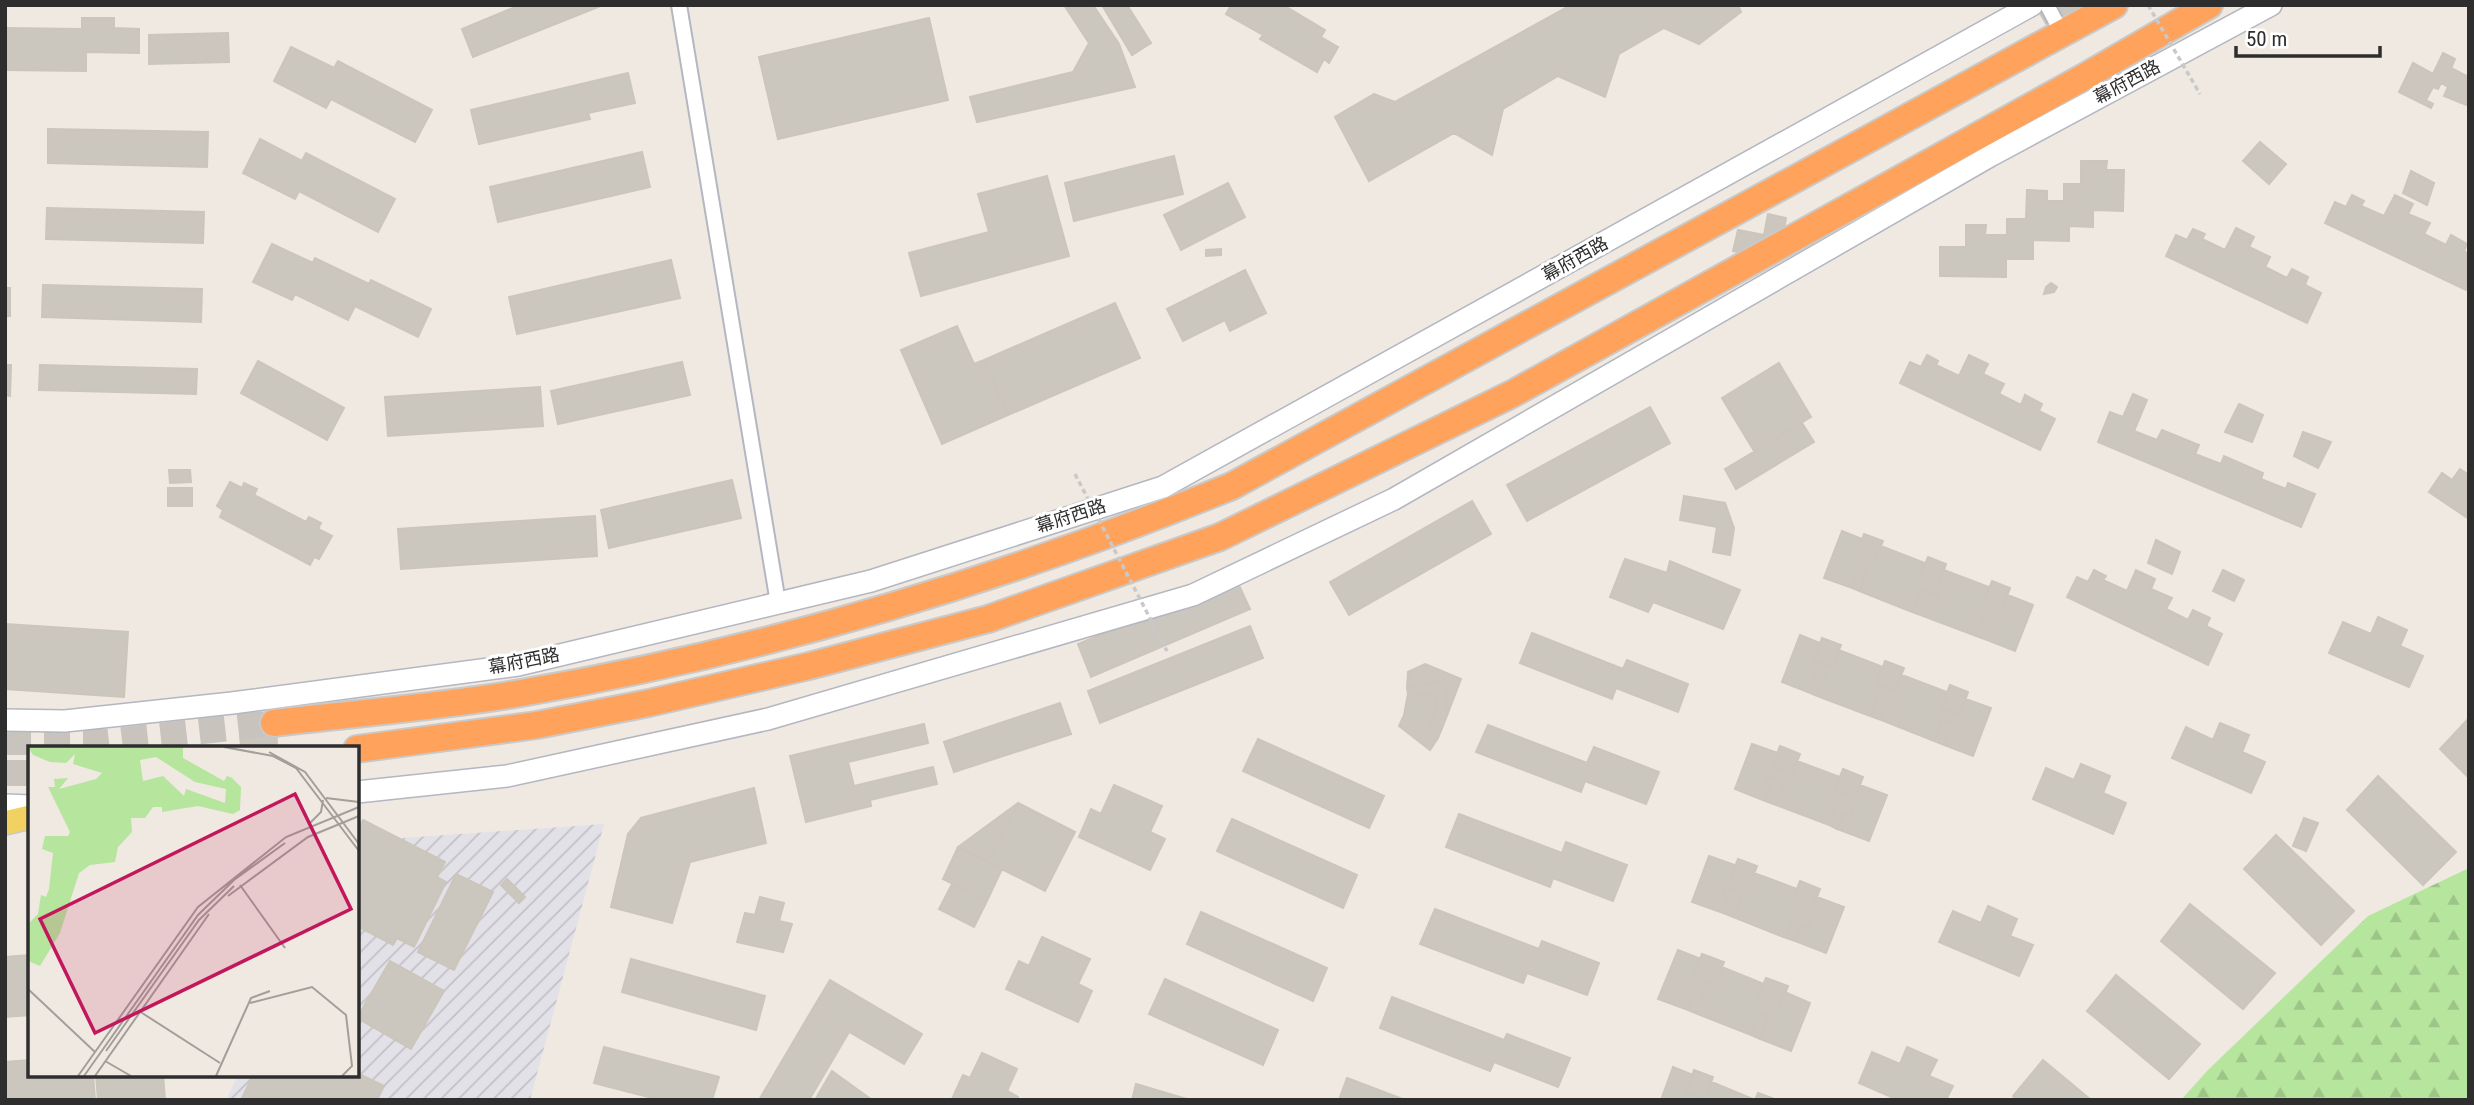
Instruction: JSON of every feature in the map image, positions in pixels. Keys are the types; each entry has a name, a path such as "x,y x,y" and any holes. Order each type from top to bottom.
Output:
{"highway":[{"name":"幕府西路","path":"274,723 519,694 707,656 801,634 1027,564 1143,522 1231,486 2114,5"},
{"name":"幕府西路","path":"359,749 537,725 649,703 809,666 988,619 1220,537 1512,394 2086,76 2208,5"}],"main road":[{"name":"幕府西路","path":"5,720 78,719 232,703 518,665 871,581 1163,487 2032,5"},
{"name":"幕府西路","path":"359,792 507,776 768,719 1194,595 1394,499 1990,156 2271,5"},
{"path":"5,805 28,806"},
{"path":"5,823 28,817"}],"street":[{"path":"679,5 778,603"},
{"path":"2046,5 2062,33"}],"path":[{"path":"2148,5 2200,94"},
{"path":"1075,474 1167,651"}],"shaded area":[{"path":"604,824 530,1100 226,1100 237,1077 359,1077 360,841"}],"green space":[{"path":"2469,868 2469,1100 2181,1100 2208,1070 2368,916"}],"building":[{"path":"520,5 603,5 473,57 462,29"},
{"path":"1064,5 1093,5 1119,44 1135,87 977,122 970,97 1073,72 1089,43"},
{"path":"1102,5 1127,5 1151,43 1132,55"},
{"path":"1231,5 1283,5 1325,30 1321,37 1338,47 1329,63 1324,59 1317,72 1260,39 1263,35 1226,14"},
{"path":"1571,5 1738,5 1741,12 1699,44 1664,28 1619,54 1605,97 1558,76 1503,109 1492,155 1454,133 1369,181 1335,117 1374,94 1395,102"},
{"path":"2035,5 2099,5 2051,32"},
{"path":"82,18 114,18 114,28 139,29 139,53 86,52 86,71 5,70 5,28 82,29"},
{"path":"929,18 948,100 778,139 759,57"},
{"path":"228,33 229,62 149,64 149,35"},
{"path":"291,47 334,68 338,61 432,110 415,142 331,99 326,108 274,81"},
{"path":"2443,53 2455,59 2451,68 2469,77 2469,106 2444,96 2448,87 2441,83 2438,89 2433,87 2426,100 2433,104 2431,108 2399,92 2413,63 2433,74"},
{"path":"628,73 635,103 588,113 590,119 479,144 471,110"},
{"path":"48,129 208,132 207,167 48,163"},
{"path":"260,139 302,161 306,153 395,199 378,232 299,191 295,199 243,173"},
{"path":"2260,142 2286,164 2269,184 2243,161"},
{"path":"642,152 650,187 498,222 490,187"},
{"path":"1174,156 1183,194 1074,221 1065,183"},
{"path":"2081,161 2107,161 2106,170 2124,170 2123,211 2093,210 2093,227 2069,226 2069,241 2033,240 2033,259 2006,259 2006,277 1940,276 1940,247 1966,247 1966,225 1986,225 1985,235 2007,235 2007,219 2026,219 2027,190 2047,191 2047,201 2064,201 2064,184 2081,184"},
{"path":"2411,171 2434,183 2427,205 2403,193"},
{"path":"1047,176 1069,256 921,296 909,253 989,232 978,194"},
{"path":"1228,183 1245,217 1181,250 1164,215"},
{"path":"2352,195 2364,201 2361,206 2384,216 2395,195 2413,204 2408,214 2430,223 2424,234 2446,245 2451,235 2467,244 2464,251 2469,254 2469,283 2466,290 2325,223 2335,202 2346,207"},
{"path":"47,208 204,212 203,243 46,239"},
{"path":"1768,214 1786,218 1778,260 1733,251 1738,230 1764,235"},
{"path":"2236,228 2254,237 2249,247 2270,257 2265,267 2287,278 2292,269 2308,277 2305,285 2321,293 2307,323 2166,256 2176,235 2187,240 2193,229 2205,234 2202,239 2225,250"},
{"path":"272,244 313,263 315,258 369,284 371,280 431,309 418,337 355,306 348,320 295,294 292,300 253,282"},
{"path":"1221,249 1221,255 1206,256 1206,250"},
{"path":"671,260 680,298 517,334 509,297"},
{"path":"1245,270 1266,313 1230,331 1225,320 1183,341 1167,309"},
{"path":"2051,283 2057,287 2054,292 2044,294 2046,287"},
{"path":"43,285 202,289 201,322 42,317"},
{"path":"5,288 10,288 10,316 5,316"},
{"path":"1115,303 1140,358 1008,415 984,360"},
{"path":"957,326 974,364 984,360 1008,415 942,444 901,350"},
{"path":"1927,355 1938,361 1936,365 1959,376 1969,355 1988,364 1983,374 2004,384 1999,394 2021,405 2025,395 2042,404 2039,411 2055,419 2040,450 1900,383 1910,362 1921,367"},
{"path":"258,361 344,408 327,440 241,393"},
{"path":"682,362 690,395 558,424 551,391"},
{"path":"1779,363 1811,417 1754,451 1722,398"},
{"path":"5,365 11,365 10,396 5,395"},
{"path":"40,365 197,369 196,394 39,390"},
{"path":"540,387 543,426 388,436 385,397"},
{"path":"2133,394 2147,400 2134,431 2157,440 2162,430 2199,445 2195,454 2221,464 2224,456 2263,473 2261,479 2286,489 2288,483 2315,494 2301,527 2098,442 2110,412 2123,417"},
{"path":"2239,404 2263,415 2252,442 2225,432"},
{"path":"1650,407 1670,443 1527,521 1507,485"},
{"path":"1802,423 1814,442 1736,489 1725,469"},
{"path":"2303,432 2331,442 2318,468 2294,456"},
{"path":"2460,469 2469,475 2469,519 2429,492 2442,473 2452,480"},
{"path":"169,470 190,470 191,482 170,483"},
{"path":"732,480 741,518 609,548 601,510"},
{"path":"230,482 242,488 244,483 257,489 254,495 306,522 309,517 321,523 318,529 332,536 319,559 314,557 310,565 220,517 223,510 217,506"},
{"path":"168,488 192,488 192,506 168,506"},
{"path":"1684,496 1725,503 1734,528 1730,555 1713,552 1717,527 1680,520"},
{"path":"1472,501 1491,534 1349,615 1330,582"},
{"path":"595,516 597,556 401,569 398,529"},
{"path":"1842,531 1862,539 1856,556 1874,563 1881,546 1925,563 1919,579 1938,586 1944,570 1989,587 1983,604 2002,610 2008,595 2033,605 2015,651 1987,640 1992,627 1998,629 2001,621 1984,614 1976,636 1923,616 1929,603 1935,606 1938,596 1921,590 1912,612 1859,591 1867,570 1860,567 1852,588 1824,578"},
{"path":"1864,534 1883,541 1874,563 1856,556"},
{"path":"2156,540 2180,552 2172,574 2148,563"},
{"path":"1928,557 1946,564 1938,586 1919,579"},
{"path":"1625,559 1667,573 1670,561 1740,590 1723,629 1653,602 1648,612 1610,597"},
{"path":"1860,567 1867,570 1859,591 1852,588"},
{"path":"2094,570 2106,576 2103,580 2127,591 2136,570 2155,579 2151,589 2172,598 2166,609 2188,620 2193,610 2210,618 2206,626 2222,634 2208,665 2067,597 2077,577 2088,582"},
{"path":"2223,570 2244,580 2234,601 2213,591"},
{"path":"1236,579 1250,609 1091,677 1078,644"},
{"path":"1992,581 2010,588 2002,610 1983,604"},
{"path":"1921,590 1938,596 1935,606 1929,603 1923,616 1912,612"},
{"path":"1984,614 2001,621 1998,629 1992,627 1987,640 1976,636"},
{"path":"2378,617 2407,630 2400,646 2423,656 2409,687 2329,653 2343,622 2371,634"},
{"path":"5,624 128,632 124,697 5,689"},
{"path":"1250,626 1263,658 1100,723 1088,691"},
{"path":"1532,633 1623,669 1627,660 1688,684 1678,712 1616,688 1612,699 1520,663"},
{"path":"1800,635 1820,643 1814,660 1832,668 1839,650 1883,667 1877,684 1895,691 1902,675 1947,692 1941,708 1960,715 1966,699 1991,708 1973,756 1944,745 1950,731 1956,734 1959,725 1942,719 1934,741 1881,720 1886,707 1893,709 1896,701 1879,694 1870,716 1817,696 1825,674 1817,672 1810,693 1782,682"},
{"path":"1822,638 1841,645 1832,668 1814,660"},
{"path":"1885,661 1904,668 1895,691 1877,684"},
{"path":"1425,664 1461,679 1448,713 1445,680 1407,688 1408,672"},
{"path":"1817,672 1825,674 1817,696 1810,693"},
{"path":"1445,680 1448,713 1430,750 1399,726 1404,715 1427,731 1435,714 1436,695 1408,694 1407,688"},
{"path":"1950,685 1968,692 1960,715 1941,708"},
{"path":"1408,694 1436,695 1435,714 1427,731 1404,715"},
{"path":"1879,694 1896,701 1893,709 1886,707 1881,720 1870,716"},
{"path":"1060,703 1071,734 954,772 944,742"},
{"path":"276,712 277,746 241,746 239,714"},
{"path":"2469,718 2469,778 2440,749"},
{"path":"1942,719 1959,725 1956,734 1950,731 1944,745 1934,741"},
{"path":"2220,723 2249,735 2242,752 2265,762 2251,793 2172,758 2186,727 2213,740"},
{"path":"924,724 928,743 848,762 854,786 933,767 937,784 870,800 871,806 806,822 790,756"},
{"path":"1488,725 1587,763 1594,747 1659,772 1646,804 1585,781 1581,792 1476,752"},
{"path":"1258,739 1384,796 1369,828 1243,771"},
{"path":"1752,744 1778,753 1772,767 1792,774 1797,761 1840,777 1835,789 1855,797 1860,785 1887,795 1869,841 1837,829 1843,814 1850,816 1853,808 1837,802 1829,825 1776,805 1784,781 1769,776 1766,784 1771,785 1765,801 1735,789"},
{"path":"1780,746 1800,754 1792,774 1772,767"},
{"path":"2081,764 2110,776 2103,793 2126,803 2113,834 2033,799 2046,768 2074,780"},
{"path":"1843,769 1863,777 1855,797 1835,789"},
{"path":"1769,776 1784,781 1776,805 1765,801 1771,785 1766,784"},
{"path":"2378,776 2456,852 2423,885 2347,810"},
{"path":"1114,785 1162,806 1150,832 1165,839 1150,870 1079,837 1091,809 1101,814"},
{"path":"754,788 766,843 690,862 672,923 611,907 628,834 641,818"},
{"path":"1837,802 1853,808 1850,816 1843,814 1837,829 1829,825"},
{"path":"1018,803 1075,832 1045,891 988,862"},
{"path":"1018,803 988,862 958,847"},
{"path":"1459,814 1562,853 1566,842 1627,865 1613,901 1553,878 1550,887 1446,847"},
{"path":"2304,818 2318,823 2306,851 2293,846"},
{"path":"1232,819 1357,875 1343,908 1217,851"},
{"path":"363,820 445,862 437,877 446,882 414,947 397,938 393,945 359,927 359,827"},
{"path":"2276,835 2354,911 2321,945 2244,869"},
{"path":"958,847 1002,869 987,901 943,879"},
{"path":"1709,856 1735,865 1730,879 1749,887 1754,873 1797,889 1792,901 1812,910 1817,897 1844,907 1826,953 1795,941 1801,926 1807,928 1810,920 1795,914 1786,938 1733,917 1742,894 1726,888 1723,896 1729,898 1723,913 1692,902"},
{"path":"1738,859 1757,866 1749,887 1730,879"},
{"path":"456,874 493,892 454,970 418,952"},
{"path":"507,879 525,897 519,903 501,885"},
{"path":"1800,881 1820,889 1812,910 1792,901"},
{"path":"952,884 987,901 974,927 939,909"},
{"path":"1726,888 1742,894 1733,917 1723,913 1729,898 1723,896"},
{"path":"760,897 784,903 779,921 792,924 783,952 737,942 745,913 755,915"},
{"path":"2190,904 2275,973 2243,1009 2161,941"},
{"path":"1988,906 2017,919 2010,936 2033,945 2019,976 1939,942 1953,911 1981,923"},
{"path":"1435,909 1539,949 1542,941 1599,963 1587,995 1527,973 1523,983 1420,944"},
{"path":"1201,912 1327,968 1313,1001 1187,944"},
{"path":"1795,914 1810,920 1807,928 1801,926 1795,941 1786,938"},
{"path":"1042,937 1090,959 1078,984 1092,991 1078,1022 1006,989 1019,961 1029,966"},
{"path":"1678,950 1701,959 1693,976 1715,985 1722,967 1764,984 1757,1000 1779,1009 1785,992 1810,1003 1791,1051 1760,1039 1766,1021 1772,1024 1775,1018 1760,1013 1751,1035 1695,1013 1703,993 1690,987 1688,994 1694,996 1688,1010 1658,999"},
{"path":"1702,954 1724,962 1715,985 1693,976"},
{"path":"28,955 28,1015 5,1017 5,957"},
{"path":"631,959 765,996 756,1030 622,992"},
{"path":"390,961 444,991 411,1049 359,1019 359,1015"},
{"path":"2116,975 2200,1044 2169,1079 2087,1011"},
{"path":"1766,978 1788,986 1779,1009 1757,1000"},
{"path":"1165,979 1278,1030 1263,1065 1149,1014"},
{"path":"830,980 922,1034 904,1064 812,1010"},
{"path":"1690,987 1703,993 1695,1013 1688,1010 1694,996 1688,994"},
{"path":"1392,997 1504,1040 1507,1034 1570,1058 1558,1087 1494,1062 1490,1071 1380,1028"},
{"path":"812,1010 849,1032 809,1100 759,1100"},
{"path":"1760,1013 1775,1018 1772,1024 1766,1021 1760,1039 1751,1035"},
{"path":"604,1047 719,1077 712,1100 660,1100 594,1083"},
{"path":"1907,1047 1937,1060 1929,1076 1953,1086 1946,1100 1898,1100 1859,1083 1872,1052 1900,1064"},
{"path":"982,1053 1017,1069 1007,1091 1018,1097 1017,1100 952,1099 963,1075 970,1078"},
{"path":"28,1060 28,1077 93,1077 95,1100 5,1100 5,1062"},
{"path":"2043,1060 2091,1100 2018,1100 2013,1096"},
{"path":"1673,1067 1693,1075 1686,1092 1705,1099 1712,1082 1755,1100 1661,1100"},
{"path":"1694,1070 1713,1077 1705,1099 1686,1092"},
{"path":"832,1071 872,1100 815,1100"},
{"path":"359,1074 384,1086 377,1100 242,1098 252,1077 359,1077"},
{"path":"96,1077 163,1077 165,1100 98,1100"},
{"path":"1347,1078 1405,1100 1339,1100"},
{"path":"1136,1084 1190,1100 1132,1100"},
{"path":"1758,1093 1777,1100 1755,1100"}],"tunnel":[{"path":"5,742 106,742 274,723"},
{"path":"5,773 28,773"}]}
